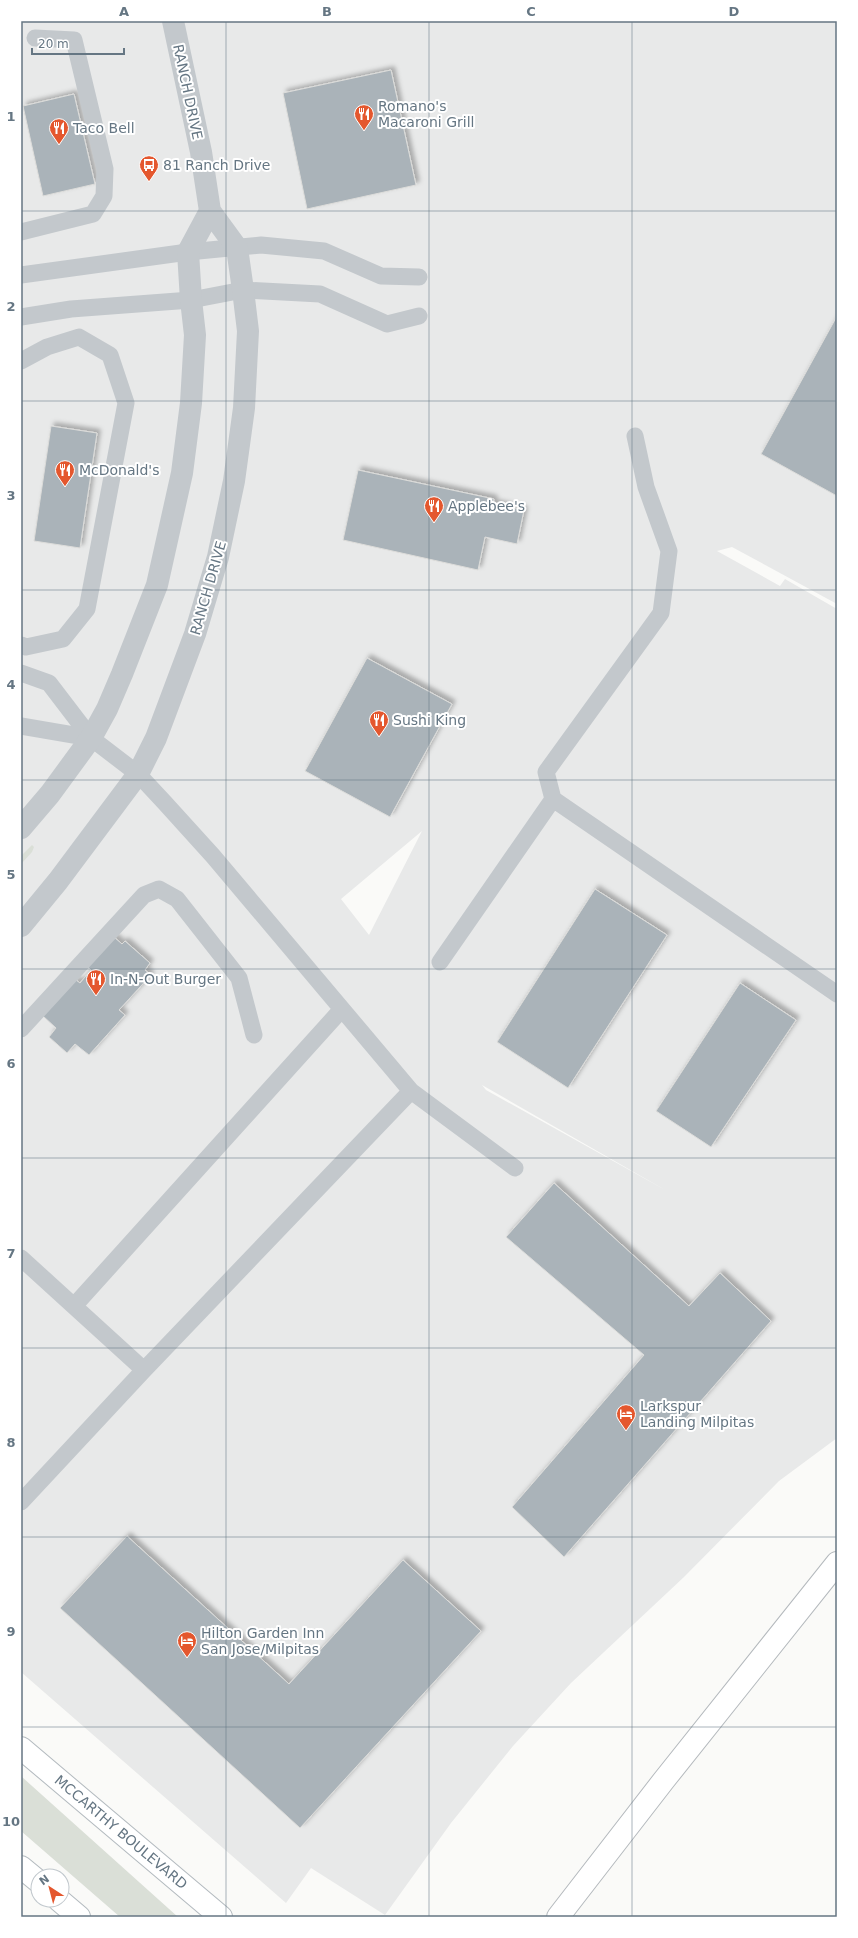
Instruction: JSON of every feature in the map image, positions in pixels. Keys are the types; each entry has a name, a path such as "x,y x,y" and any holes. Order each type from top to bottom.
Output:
{"main road":[{"path":"558,1917 645,1804 837,1563"},
{"name":"MCCARTHY BOULEVARD","path":"21,1748 221,1917"},
{"path":"21,1867 30,1875"},
{"path":"68,1908 79,1917"}],"street":[{"name":"RANCH DRIVE","path":"21,926 58,881 138,774 156,738 195,634 218,557 234,481 244,408 248,331 243,290 237,248 210,211 201,152 173,21"},
{"path":"21,828 50,794 91,738 107,709 139,633 157,585 182,474 190,404 195,335 188,252 210,211"}],"lane":[{"path":"21,232 94,214 104,196 105,169 74,40 35,38"},
{"path":"21,275 188,252 261,245 324,251 381,276 419,277"},
{"path":"21,317 71,309 191,300 243,290 320,294 387,324 419,316"},
{"path":"21,361 47,347 79,337 110,355 126,403 87,609 63,639 26,647 21,645"},
{"path":"635,436 646,487 669,551 661,613 546,772 553,798 837,994"},
{"path":"21,673 49,683 91,738 138,774 213,856 411,1091 515,1168"},
{"path":"21,726 91,738"},
{"path":"440,962 553,798"},
{"path":"21,1030 144,895 160,889 177,899 239,978 254,1035"},
{"path":"74,1306 342,1009"},
{"path":"21,1502 144,1370 411,1091"},
{"path":"21,1258 144,1370"}],"shaded area":[{"path":"21,21 837,21 837,604 732,547 717,551 780,586 785,579 837,609 837,1438 779,1481 684,1577 571,1683 513,1746 451,1823 385,1915 311,1868 286,1903 21,1672","holes":["422,831 369,935 341,899","482,1085 667,1191 486,1090"]},
{"path":"32,845 34,847 32,852 21,864 21,856"},
{"path":"21,1776 178,1917 120,1917 70,1874 70,1868 64,1868 21,1831"}],"building":[{"path":"391,70 416,185 307,209 283,93"},
{"name":"Taco Bell","path":"74,94 95,184 43,196 23,106"},
{"path":"837,316 837,496 761,454"},
{"name":"McDonald's","path":"51,426 97,433 80,548 34,541"},
{"name":"Applebee's","path":"358,470 494,499 493,503 524,510 517,544 485,537 478,570 343,540"},
{"name":"Sushi King","path":"367,658 452,704 390,817 305,771"},
{"path":"595,889 667,935 568,1088 497,1042"},
{"name":"In-N-Out Burger","path":"114,937 122,944 125,941 150,963 145,970 151,975 119,1010 125,1015 89,1055 75,1044 67,1053 49,1037 56,1028 43,1016 76,980 80,983 91,970 87,966"},
{"path":"740,983 796,1020 711,1147 656,1111"},
{"name":"Larkspur Landing Milpitas","path":"554,1183 689,1306 720,1273 771,1321 564,1557 512,1507 644,1355 506,1237"},
{"name":"Hilton Garden Inn San Jose/Milpitas","path":"127,1536 289,1684 403,1560 481,1631 300,1828 60,1608"}],"place":[{"name":"Romano's Macaroni Grill","path":"364,131"},
{"name":"Taco Bell","path":"59,145"},
{"name":"81 Ranch Drive","path":"149,182"},
{"name":"McDonald's","path":"65,487"},
{"name":"Applebee's","path":"434,523"},
{"name":"Sushi King","path":"379,737"},
{"name":"In-N-Out Burger","path":"96,996"},
{"name":"Larkspur Landing Milpitas","path":"626,1431"},
{"name":"Hilton Garden Inn San Jose/Milpitas","path":"187,1658"}]}
